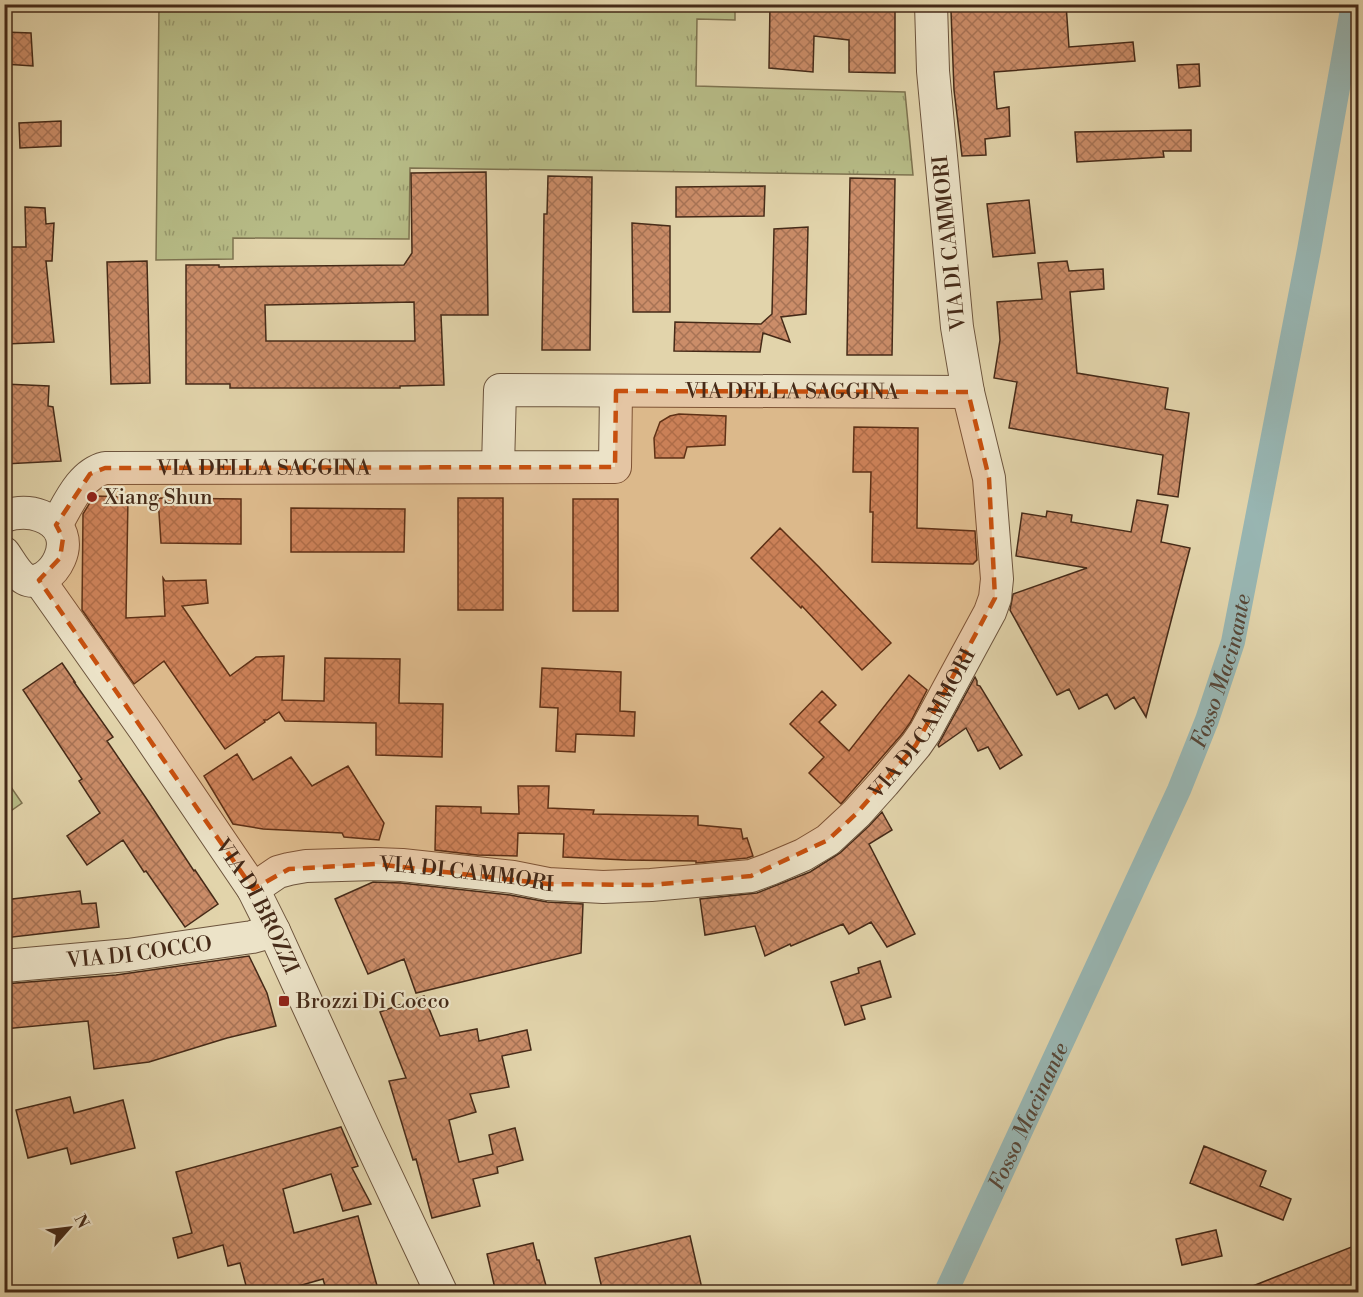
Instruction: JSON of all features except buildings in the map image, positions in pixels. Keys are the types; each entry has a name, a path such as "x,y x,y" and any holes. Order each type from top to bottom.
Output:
{"street":[{"name":"VIA DI CAMMORI","path":"253,889 278,872 289,869 306,866 376,864 493,875 558,885 603,887 751,876 803,855 828,840 857,813 916,745 932,720 990,612 995,598 997,579 989,478 968,392 956,315 933,71 931,4"},
{"name":"VIA DELLA SAGGINA","path":"498,467 500,390 968,392"},
{"name":"VIA DELLA SAGGINA","path":"56,525 86,478 97,470 105,468 615,467 616,391"},
{"path":"4,516 28,512 49,519 56,525 63,538 64,547 60,558 49,574 39,580"},
{"name":"VIA DI BROZZI","path":"4,553 22,577 31,581 39,580 145,729 253,889 441,1293"},
{"name":"VIA DI COCCO","path":"4,966 128,955 252,937 274,931"}],"highlighted area":[{"path":"616,391 968,392 989,478 995,598 916,745 857,813 828,840 751,876 651,885 548,884 376,864 289,869 253,889 39,580 60,558 63,538 56,525 90,474 105,468 615,467"}],"green space":[{"path":"159,5 735,5 735,20 697,19 696,86 905,92 913,175 410,168 409,239 233,238 233,259 156,260"},
{"path":"4,777 22,803 5,815 4,815"}],"waterway":[{"name":"Fosso Macinante","path":"946,1292 1179,790 1207,720 1233,642 1309,250 1353,4"}],"place":[{"name":"Xiang Shun","path":"92,497"},
{"name":"Brozzi Di Cocco","path":"284,1001"}]}
